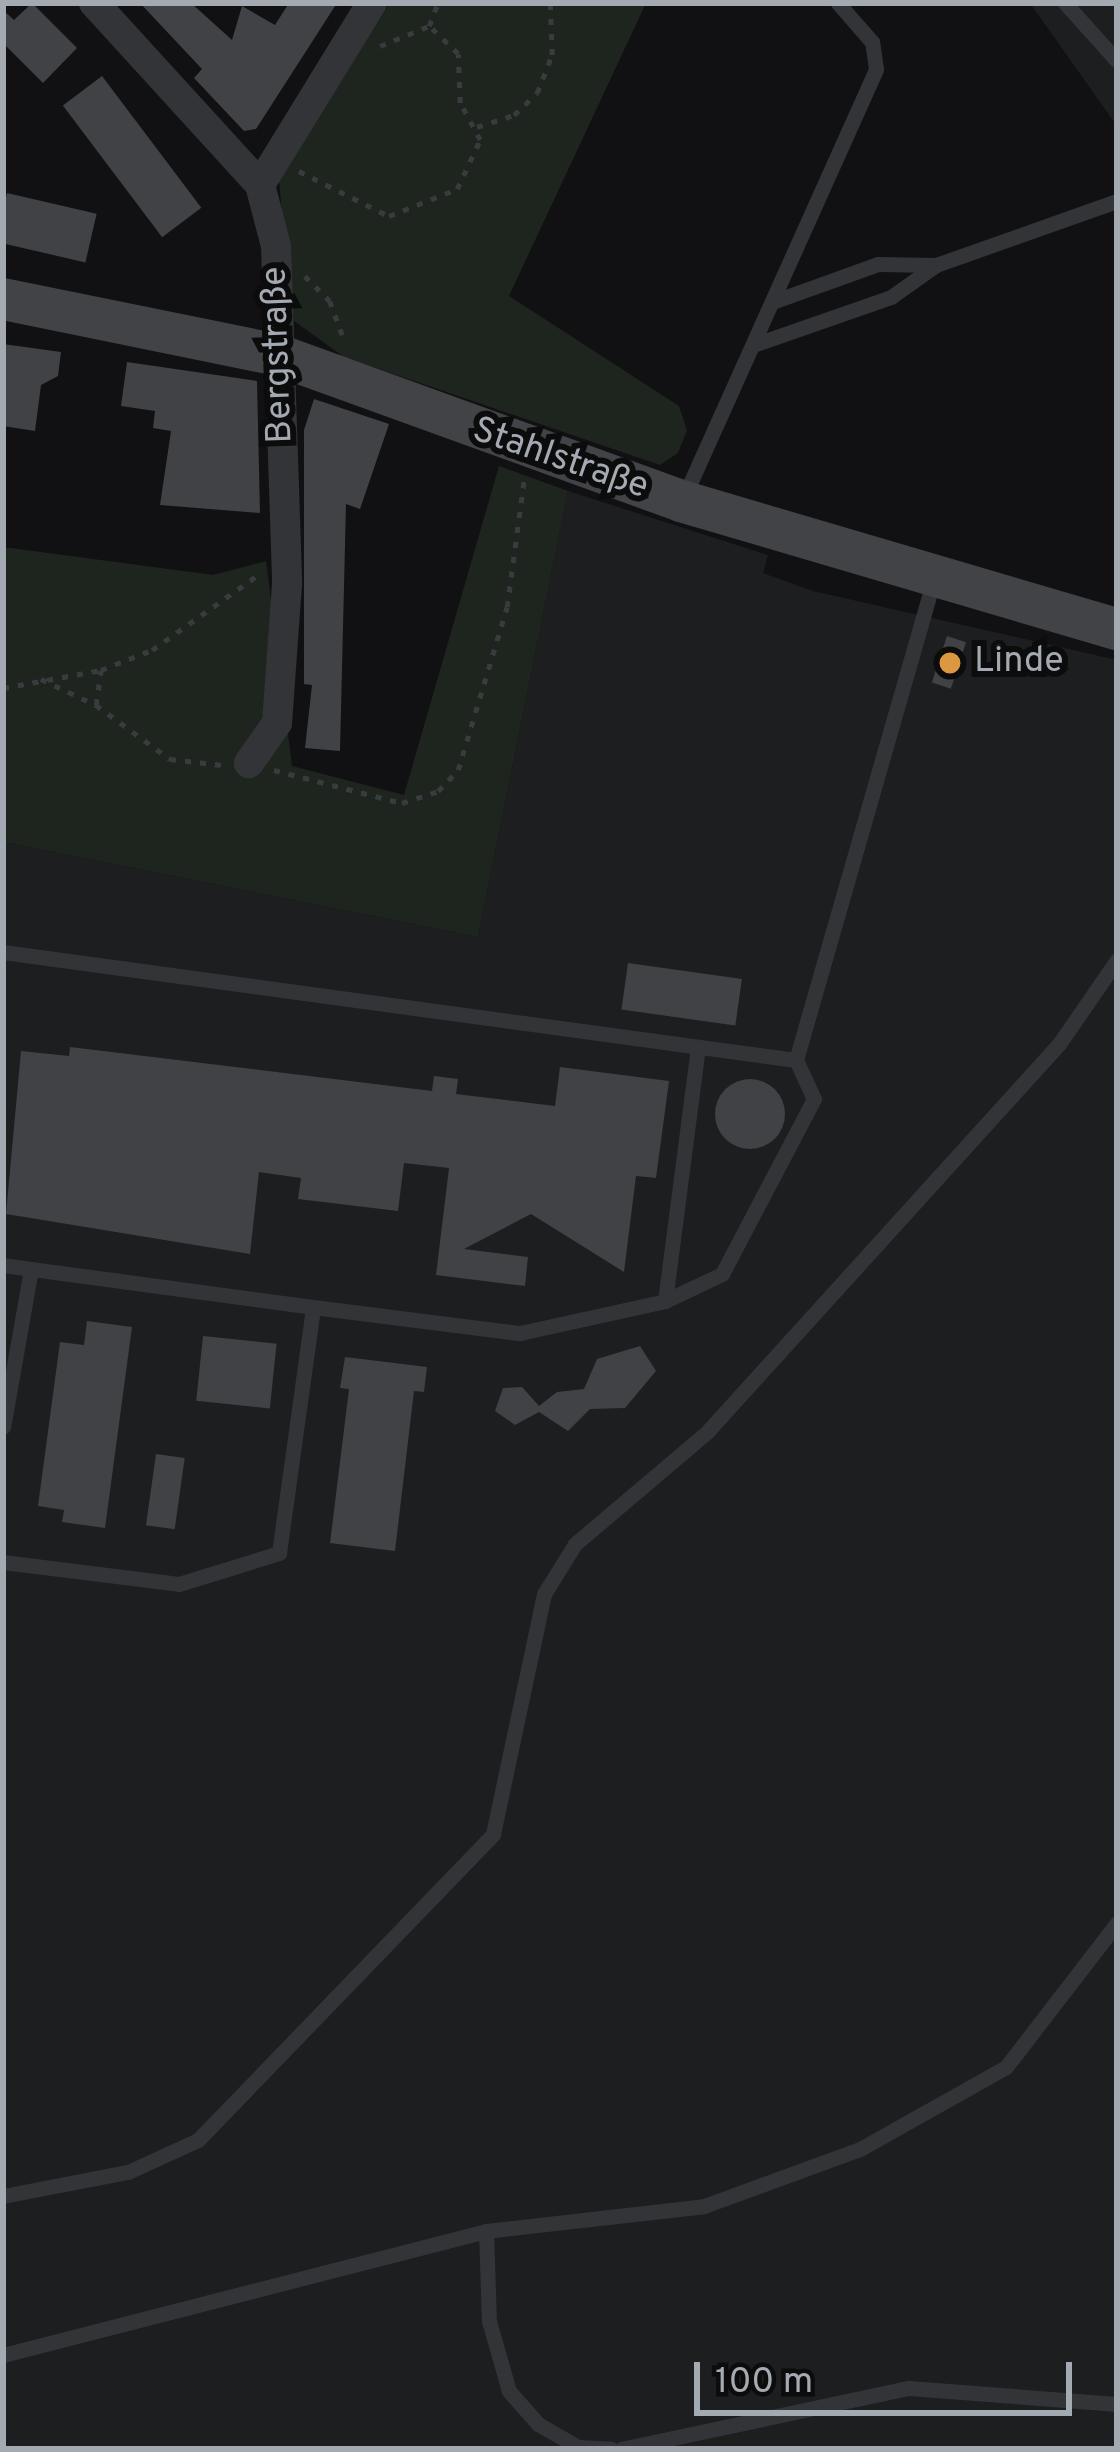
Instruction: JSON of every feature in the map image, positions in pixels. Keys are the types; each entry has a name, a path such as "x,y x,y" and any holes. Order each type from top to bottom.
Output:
{"street":[{"name":"Bergstraße","path":"94,3 260,185 275,246 287,584 277,723 249,763"},
{"path":"260,185 372,3"},
{"name":"Stahlstraße","path":"3,298 185,330 278,356 681,501 1117,628"}],"lane":[{"path":"681,501 756,344 876,69 872,42 838,3"},
{"path":"1065,3 1117,61"},
{"path":"756,344 891,297 936,266 1117,201"},
{"path":"775,301 878,264 936,266"},
{"path":"3,1265 520,1333 665,1301 722,1274 814,1099 796,1060 935,578"},
{"path":"3,952 796,1060"},
{"path":"3,2196 128,2172 198,2140 493,1834 544,1594 575,1544 707,1432 1059,1044 1117,960"},
{"path":"665,1301 698,1047"},
{"path":"3,1427 31,1269"},
{"path":"3,1562 179,1584 279,1553 313,1307"},
{"path":"3,2355 486,2231 704,2206 860,2150 1006,2067 1117,1923"},
{"path":"486,2231 490,2321 509,2390 578,2447 611,2449"},
{"path":"621,2449 909,2388 1117,2404"}],"path":[{"path":"274,156 361,208 389,216 457,189 480,140 460,103 458,54 429,26 439,3"},
{"path":"477,127 514,115 537,93 552,55 550,3"},
{"path":"275,246 330,302 361,387"},
{"path":"40,679 96,705 170,759 206,768 249,763 402,803 448,781 507,607 525,472 535,451"},
{"path":"3,688 101,670 152,650 272,565 287,584"},
{"path":"96,705 101,670"}],"shaded area":[{"path":"390,3 646,3 509,296 679,406 687,430 678,453 660,465 344,357 290,318 279,177"},
{"path":"1027,3 1117,3 1117,126 1032,6"},
{"path":"499,466 568,491 478,937 3,842 3,547 213,575 266,561 292,766 404,795"},
{"path":"568,491 768,555 763,573 813,591 1117,660 1117,2449 3,2449 3,842 478,937"}],"building":[{"path":"32,3 77,48 43,83 3,43 3,10 14,20"},
{"path":"140,3 191,3 232,40 242,6 275,25 289,3 337,3 256,129 244,131 194,78 202,69"},
{"path":"102,76 201,208 162,237 63,105"},
{"path":"7,193 97,214 85,262 3,243"},
{"path":"3,344 61,352 58,376 41,385 35,431 3,426"},
{"path":"127,362 257,381 260,513 160,505 171,431 153,428 155,411 121,406"},
{"path":"314,399 389,424 360,509 346,504 340,751 305,748 312,685 304,684 304,430"},
{"name":"Linde","path":"947,636 966,642 951,689 932,683"},
{"path":"628,963 742,979 735,1026 621,1010"},
{"path":"70,1047 432,1091 434,1076 458,1079 456,1094 555,1106 560,1067 669,1081 656,1178 636,1176 624,1272 531,1214 464,1249 528,1257 525,1286 436,1275 449,1168 404,1163 398,1211 298,1199 301,1178 259,1172 250,1254 6,1214 21,1051 69,1056"},
{"path":"750,1079 775,1089 785,1114 775,1139 750,1149 725,1139 715,1114 725,1089"},
{"path":"87,1321 132,1327 105,1528 62,1522 64,1510 38,1506 60,1342 84,1345"},
{"path":"203,1336 277,1344 270,1408 196,1401"},
{"path":"640,1346 656,1371 625,1408 590,1409 568,1431 539,1412 515,1425 495,1411 503,1388 522,1387 539,1406 557,1392 584,1389 597,1359"},
{"path":"345,1357 427,1367 424,1392 414,1391 395,1551 330,1543 349,1389 340,1388"},
{"path":"156,1454 185,1458 175,1529 146,1525"}],"place":[{"name":"Linde","path":"950,663"}]}
